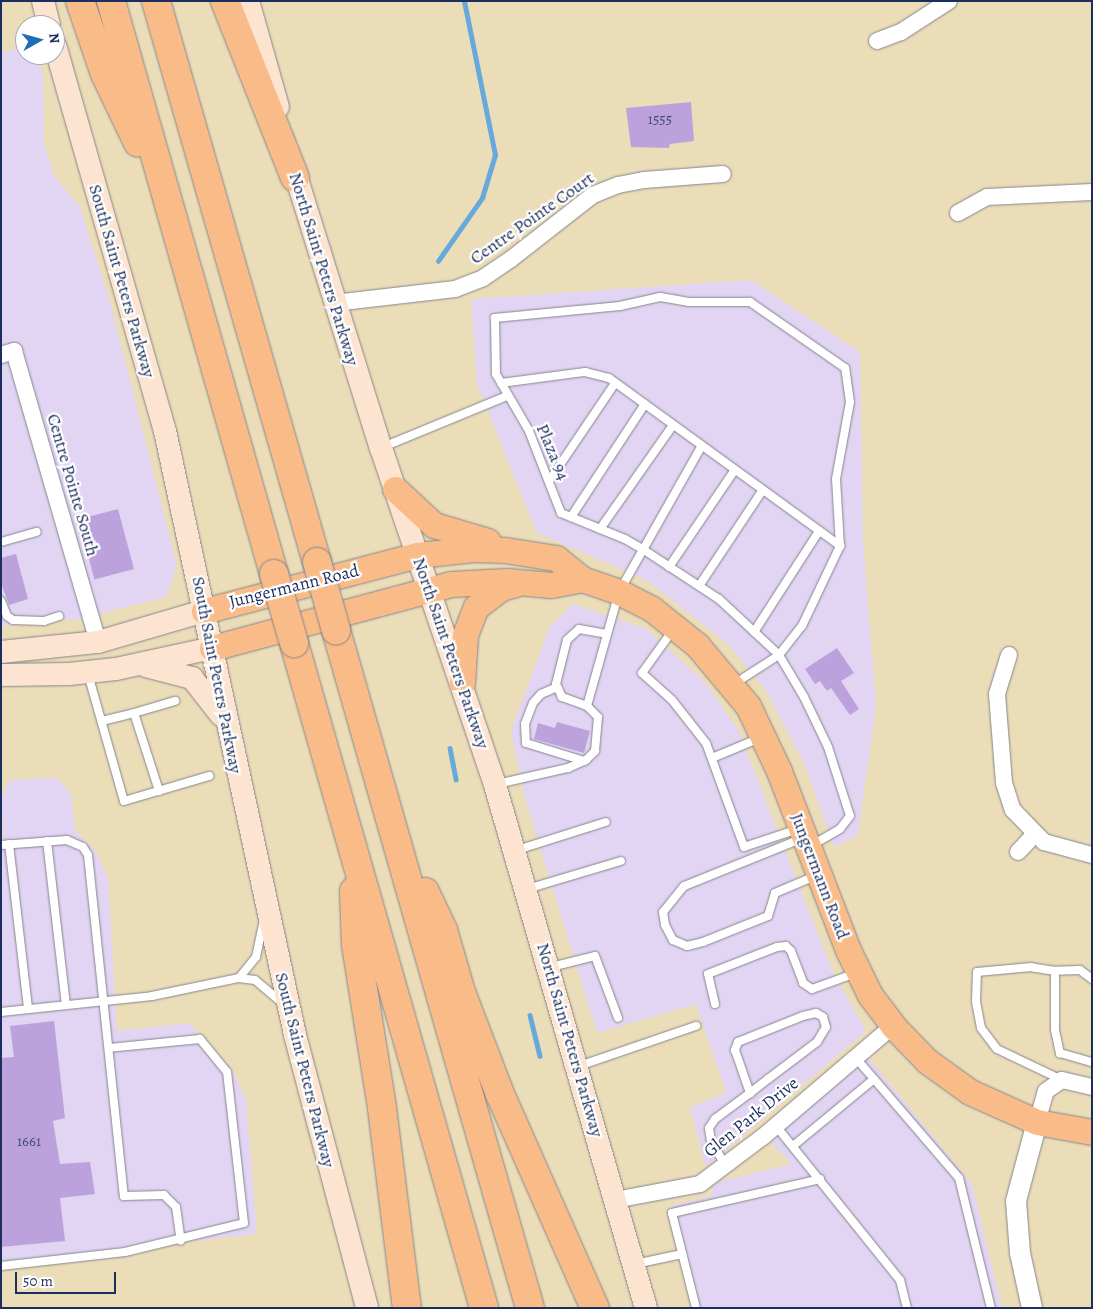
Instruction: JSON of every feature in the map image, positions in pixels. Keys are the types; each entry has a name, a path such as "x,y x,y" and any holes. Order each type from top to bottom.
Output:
{"highway":[{"path":"80,1 105,74 171,214"},
{"path":"111,1 484,1308"},
{"path":"156,1 530,1308"},
{"path":"225,1 295,178"},
{"path":"389,814 443,930 464,1000 500,1094 594,1308"},
{"path":"351,844 356,945 382,1108 407,1308"}],"main road":[{"path":"43,1 46,15"},
{"name":"North Saint Peters Parkway","path":"248,1 295,178 334,303 381,448 462,683 527,889 646,1308"},
{"name":"South Saint Peters Parkway","path":"61,65 165,432 290,1014 367,1308"},
{"path":"395,489 434,525 476,535 505,550"},
{"name":"Jungermann Road","path":"1,652 98,642 204,611 418,555 473,549 505,550 556,558 582,579 619,592 676,626 733,686 764,736 858,972 893,1026 927,1061 955,1083 992,1104 1037,1122 1092,1132"},
{"name":"Jungermann Road","path":"3,676 88,672 137,665 212,648 429,589 479,581 551,585 582,579"},
{"path":"462,683 465,636 476,607 501,588 523,582"},
{"path":"137,665 192,678 204,689 226,723"}],"street":[{"path":"877,41 900,32 949,1"},
{"name":"Centre Pointe Court","path":"334,303 456,289 483,278 511,259 593,195 618,185 644,180 723,174"},
{"path":"958,213 987,197 1092,192"},
{"name":"Centre Pointe South","path":"1,355 14,351 98,642"},
{"path":"1009,656 997,694 1004,783 1013,810 1044,842 1092,855"},
{"path":"1018,852 1035,834"},
{"name":"Glen Park Drive","path":"616,1200 700,1184 776,1126 854,1056 893,1026"},
{"path":"1032,1308 1020,1253 1016,1201 1037,1122 1046,1090 1062,1080 1092,1087"}],"lane":[{"name":"Plaza 94","path":"805,838 840,829 850,816 828,747 804,697 779,654 719,599 669,566 644,550 561,513 529,431 507,396 496,374 495,318 620,306 660,296 689,302 750,302 845,368 850,402 836,478 840,546"},
{"path":"501,383 585,372 615,382 701,447 840,546 802,626 779,654 733,686"},
{"path":"549,480 615,382"},
{"path":"381,448 507,396"},
{"path":"571,517 645,404"},
{"path":"600,529 673,425"},
{"path":"587,706 619,592 701,447"},
{"path":"669,566 734,471"},
{"path":"699,586 762,491"},
{"path":"754,632 819,531"},
{"path":"1,542 37,532"},
{"path":"1,601 7,616 13,620 44,621 59,616"},
{"path":"676,626 642,673 682,711 706,743 744,848 805,838"},
{"path":"495,785 568,768 584,761 595,751 599,726 598,717 587,706 562,697 558,687 567,640 579,629 607,634"},
{"path":"88,672 124,802 209,776"},
{"path":"558,687 541,694 533,703 524,724 526,743 584,761"},
{"path":"102,721 175,701"},
{"path":"134,713 159,791"},
{"path":"712,758 764,736"},
{"path":"515,851 606,822"},
{"path":"805,838 684,886 663,912 665,925 673,940 687,946 703,942 768,916 775,893 819,874"},
{"path":"47,841 66,1006"},
{"path":"28,1009 5,845 47,841 76,843 84,847 92,862 124,1196 164,1195 176,1207 181,1241"},
{"path":"527,889 621,860"},
{"path":"239,978 256,957 267,906"},
{"path":"715,1004 708,974 777,947 786,946 791,951 804,984 812,988 858,972"},
{"path":"549,968 595,956 618,1018"},
{"path":"1062,1080 997,1049 981,1028 976,1002 977,972 1030,967 1055,971 1080,970 1092,979"},
{"path":"1055,971 1055,1030 1060,1053 1092,1062"},
{"path":"1,1012 104,1002 187,990 239,978 254,980 266,987 290,1014"},
{"path":"725,1165 711,1141 709,1128 715,1119 750,1093 822,1036 826,1027 823,1017 816,1012 738,1042 736,1050 750,1093"},
{"path":"577,1067 696,1026"},
{"path":"1,1266 125,1252 181,1241 244,1222 228,1072 200,1039 109,1048"},
{"path":"854,1056 959,1178 991,1308"},
{"path":"793,1146 874,1079"},
{"path":"776,1126 900,1280 907,1308"},
{"path":"696,1308 672,1213 820,1179"},
{"path":"349,1242 357,1308"},
{"path":"634,1264 682,1254"}],"shaded area":[{"path":"15,49 15,65 40,65 43,76 44,143 54,176 80,207 110,302 177,566 166,597 78,619 1,626 1,53"},
{"path":"751,280 860,352 863,541 876,705 858,835 834,847 804,763 765,689 727,643 646,580 537,533 477,384 471,299"},
{"path":"573,604 645,628 705,682 738,730 833,972 866,1031 706,1167 690,1108 726,1092 696,1004 597,1033 525,798 511,731 550,626"},
{"path":"57,778 71,794 75,830 96,852 108,878 117,1031 189,1023 232,1069 246,1099 257,1234 1,1264 1,836 4,836 1,798 10,780"},
{"path":"867,1056 972,1184 1002,1308 701,1308 673,1205 712,1196 713,1183 792,1164 770,1142"}],"building":[{"path":"691,102 694,141 670,144 669,148 631,147 626,108"},
{"path":"118,509 134,569 94,579 78,520"},
{"path":"16,554 28,599 9,605 1,583 1,558"},
{"path":"837,648 854,673 841,681 859,709 850,715 831,688 827,691 820,681 815,684 805,669"},
{"path":"557,722 590,731 584,753 534,739 538,723 555,728"},
{"path":"54,1021 65,1118 53,1121 60,1164 90,1162 95,1194 60,1198 65,1241 1,1247 1,1058 14,1057 10,1026"}],"waterway":[{"path":"438,261 482,198 495,155 464,1"},
{"path":"450,748 456,779"},
{"path":"530,1015 540,1056"}]}
